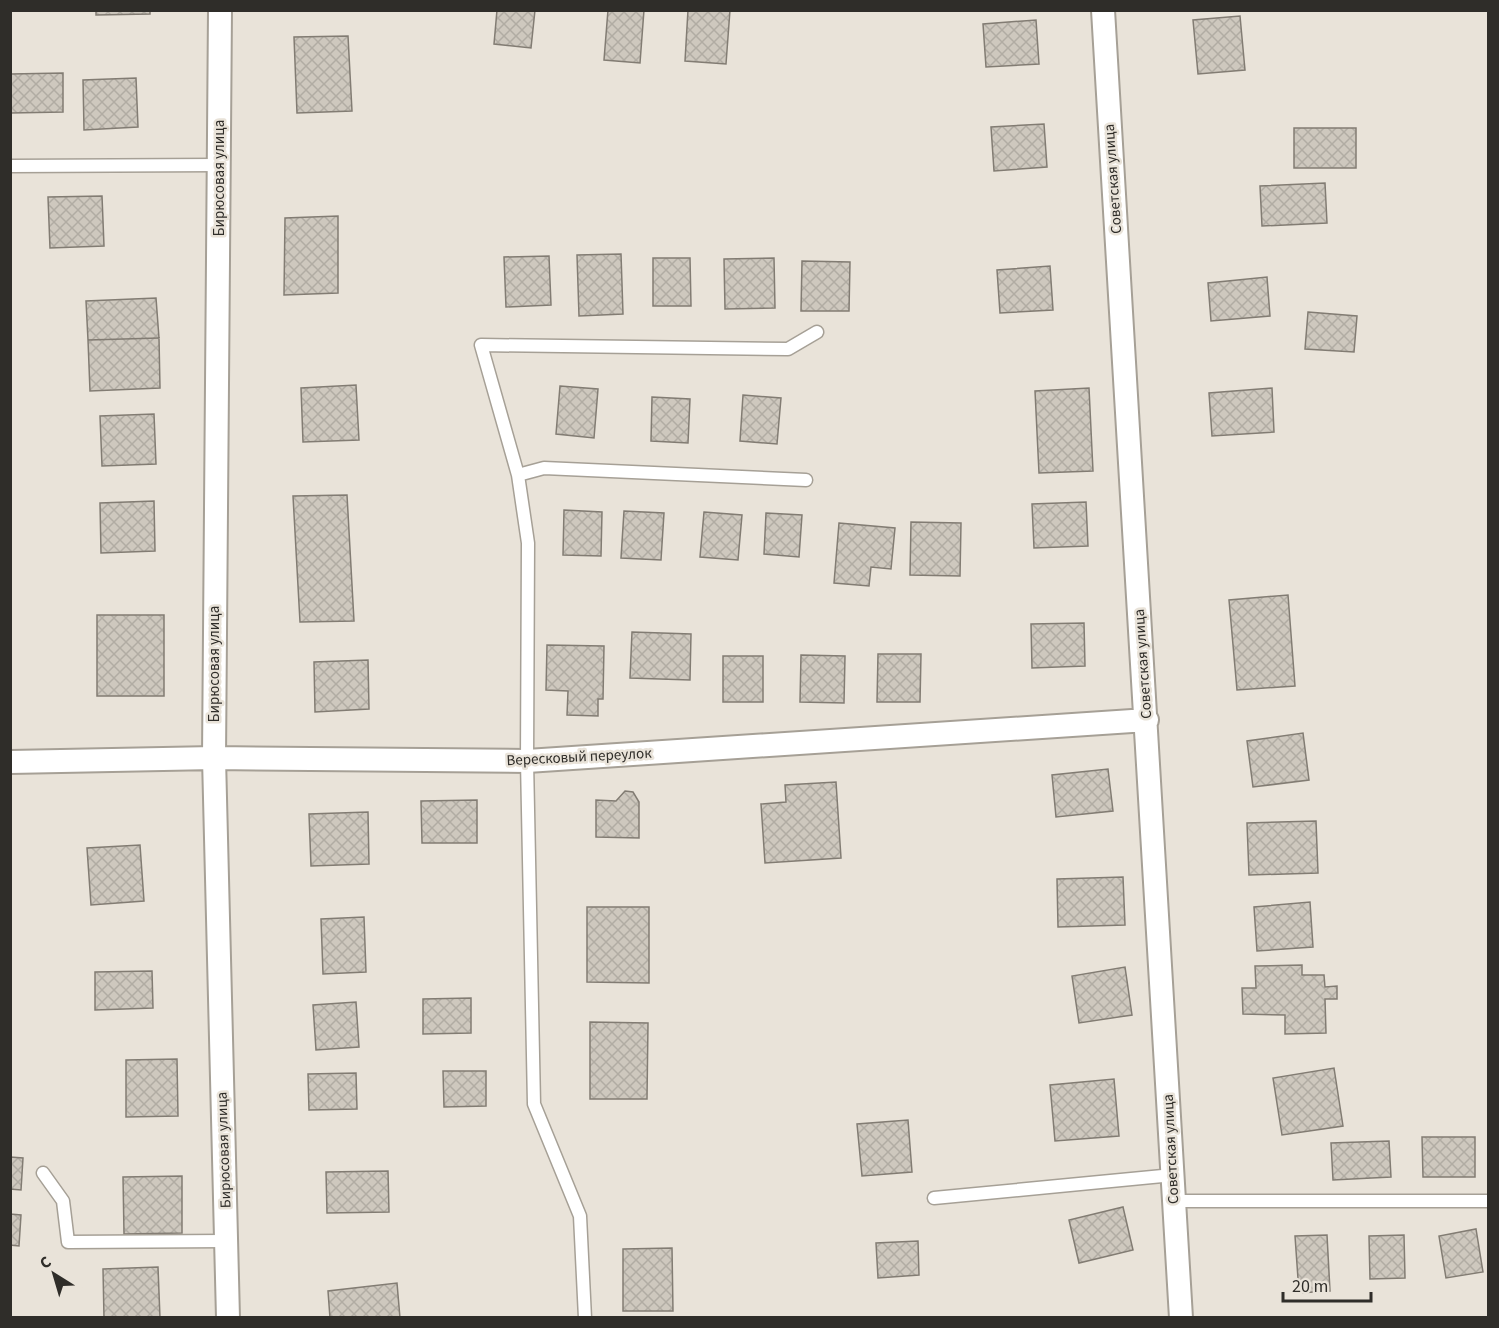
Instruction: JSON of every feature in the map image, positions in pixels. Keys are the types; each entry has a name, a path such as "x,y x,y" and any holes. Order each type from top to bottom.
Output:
{"street":[{"name":"Бирюсовая улица","path":"220,10 214,758 228,1317"},
{"name":"Советская улица","path":"1103,10 1181,1317"},
{"name":"Вересковый переулок","path":"10,762 214,758 527,761 1147,720"}],"lane":[{"path":"10,166 219,165"},
{"path":"585,1317 580,1216 534,1104 527,761 528,543 518,474 481,345 788,349 817,332"},
{"path":"518,474 544,468 806,480"},
{"path":"43,1173 63,1201 68,1242 226,1241"},
{"path":"934,1198 1173,1175"},
{"path":"1174,1201 1488,1201"}],"building":[{"path":"96,10 150,10 150,14 96,15"},
{"path":"497,10 535,10 531,48 494,44"},
{"path":"608,10 644,10 640,63 604,60"},
{"path":"688,10 730,10 726,64 685,61"},
{"path":"1240,16 1245,70 1198,74 1193,20"},
{"path":"1036,20 1039,64 986,67 983,24"},
{"path":"348,36 352,111 297,113 294,37"},
{"path":"63,73 63,112 11,113 11,74"},
{"path":"136,78 138,127 84,130 83,80"},
{"path":"1044,124 1047,167 994,171 991,127"},
{"path":"1294,128 1356,128 1356,168 1294,168"},
{"path":"1325,183 1327,223 1262,226 1260,186"},
{"path":"102,196 104,246 50,248 48,197"},
{"path":"338,216 338,293 284,295 285,218"},
{"path":"621,254 623,314 579,316 577,255"},
{"path":"549,256 551,305 506,307 504,257"},
{"path":"653,258 690,258 691,306 653,306"},
{"path":"774,258 775,308 725,309 724,259"},
{"path":"802,261 850,262 849,311 801,311"},
{"path":"1050,266 1053,310 1000,313 997,270"},
{"path":"1267,277 1270,316 1211,321 1208,283"},
{"path":"156,298 159,338 88,340 86,301"},
{"path":"1308,312 1357,316 1354,352 1305,349"},
{"path":"159,338 160,388 90,391 88,340"},
{"path":"356,385 359,440 303,442 301,388"},
{"path":"560,386 598,389 594,438 556,434"},
{"path":"1089,388 1093,471 1039,473 1035,391"},
{"path":"1272,388 1274,432 1212,436 1209,393"},
{"path":"743,395 781,398 777,444 740,441"},
{"path":"652,397 690,399 688,443 651,441"},
{"path":"154,414 156,464 102,466 100,416"},
{"path":"347,495 354,621 300,622 293,496"},
{"path":"154,501 155,551 101,553 100,503"},
{"path":"1086,502 1088,546 1034,548 1032,504"},
{"path":"564,510 602,512 601,556 563,555"},
{"path":"624,511 664,513 661,560 621,558"},
{"path":"704,512 742,515 738,560 700,557"},
{"path":"766,513 802,515 799,557 764,554"},
{"path":"911,522 961,523 960,576 910,575"},
{"path":"839,523 895,528 891,569 871,567 869,586 834,583"},
{"path":"1288,595 1295,686 1237,690 1229,600"},
{"path":"97,615 164,615 164,696 97,696"},
{"path":"1084,623 1085,666 1032,668 1031,624"},
{"path":"632,632 691,634 690,680 630,678"},
{"path":"547,645 604,646 603,699 598,699 598,716 567,715 568,691 546,690"},
{"path":"878,654 921,654 920,702 877,702"},
{"path":"801,655 845,656 844,703 800,702"},
{"path":"723,656 763,656 763,702 723,702"},
{"path":"368,660 369,709 315,712 314,662"},
{"path":"1303,733 1309,780 1253,787 1247,741"},
{"path":"1108,769 1113,811 1056,817 1052,775"},
{"path":"836,782 841,858 765,863 761,804 786,802 785,785"},
{"path":"625,791 633,792 639,802 639,838 596,837 596,800 616,801"},
{"path":"477,800 477,843 422,843 421,801"},
{"path":"368,812 369,864 311,866 309,814"},
{"path":"1316,821 1318,873 1249,875 1247,823"},
{"path":"140,845 144,901 91,905 87,848"},
{"path":"1123,877 1125,925 1058,927 1057,879"},
{"path":"1310,902 1313,947 1257,951 1254,907"},
{"path":"587,907 649,907 649,983 587,982"},
{"path":"364,917 366,972 323,974 321,919"},
{"path":"1302,965 1302,975 1324,975 1325,987 1337,986 1337,999 1325,999 1326,1033 1285,1034 1285,1015 1243,1014 1242,988 1256,988 1255,966"},
{"path":"1125,967 1132,1015 1079,1023 1072,976"},
{"path":"152,971 153,1008 95,1010 95,972"},
{"path":"471,998 471,1033 423,1034 423,999"},
{"path":"356,1002 359,1047 316,1050 313,1005"},
{"path":"590,1022 648,1023 647,1099 590,1099"},
{"path":"177,1059 178,1116 126,1117 126,1060"},
{"path":"1334,1068 1343,1126 1282,1135 1273,1078"},
{"path":"443,1071 486,1071 486,1106 444,1107"},
{"path":"356,1073 357,1109 309,1110 308,1074"},
{"path":"1114,1079 1119,1136 1055,1141 1050,1085"},
{"path":"908,1120 912,1172 862,1176 857,1124"},
{"path":"1422,1137 1475,1137 1475,1177 1423,1177"},
{"path":"1389,1141 1391,1177 1333,1180 1331,1143"},
{"path":"10,1157 23,1158 21,1190 10,1189"},
{"path":"388,1171 389,1212 327,1213 326,1172"},
{"path":"182,1176 182,1233 124,1234 123,1177"},
{"path":"1123,1207 1133,1250 1079,1263 1069,1220"},
{"path":"10,1214 21,1215 19,1246 10,1245"},
{"path":"1476,1229 1483,1272 1446,1278 1439,1236"},
{"path":"1327,1235 1330,1291 1299,1293 1295,1236"},
{"path":"1404,1235 1405,1278 1370,1279 1369,1236"},
{"path":"918,1241 919,1275 878,1278 876,1243"},
{"path":"672,1248 673,1311 623,1311 623,1249"},
{"path":"158,1267 160,1318 104,1318 103,1269"},
{"path":"397,1283 400,1318 330,1318 328,1291"}]}
